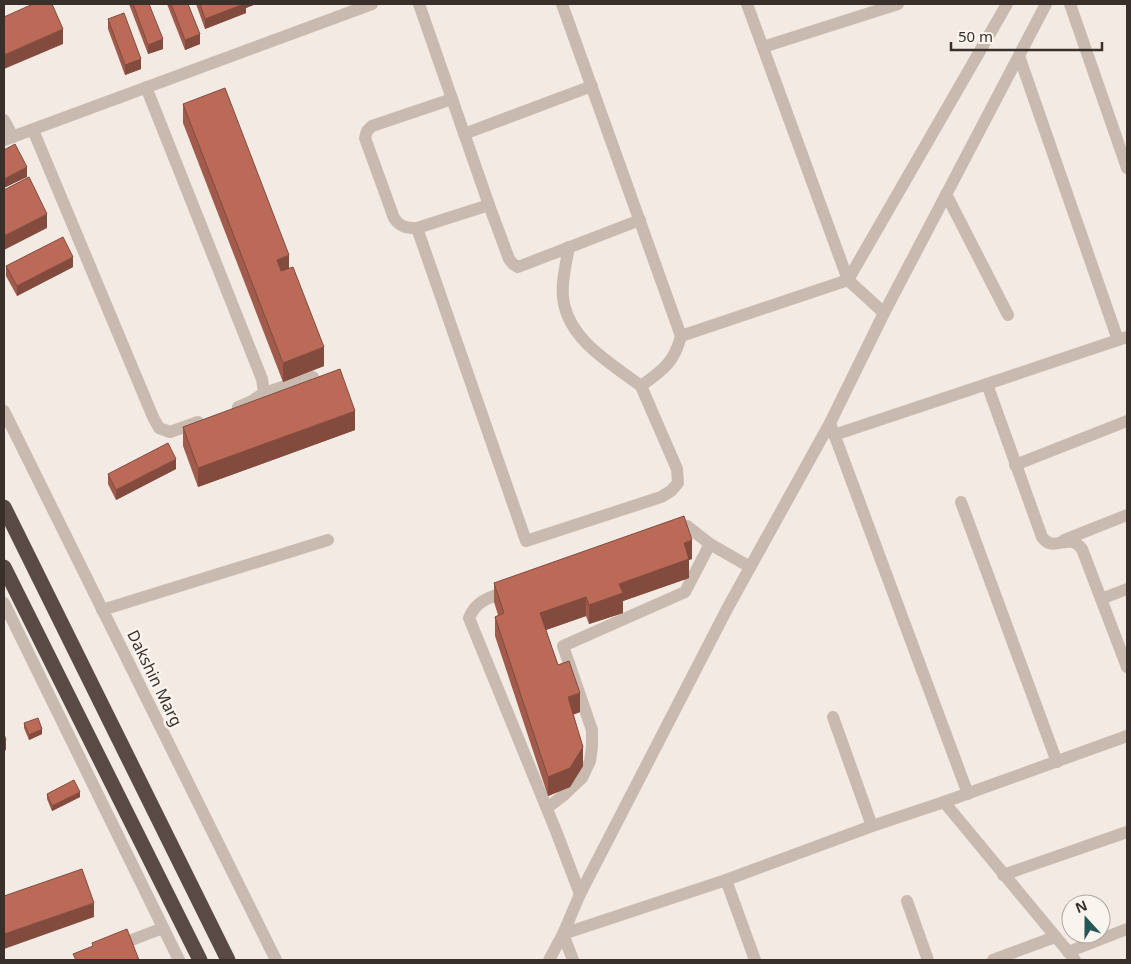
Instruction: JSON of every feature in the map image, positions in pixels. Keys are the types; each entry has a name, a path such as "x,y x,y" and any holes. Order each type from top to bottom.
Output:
{"highway":[{"path":"4,507 228,960"},
{"path":"4,567 200,960"}],"street":[{"path":"4,120 8,138 372,4"},
{"path":"419,4 509,259 513,264 518,267 525,265 640,220"},
{"path":"562,4 681,336 676,353 669,363 641,386"},
{"path":"747,4 848,280 884,313"},
{"path":"763,47 898,4"},
{"path":"681,336 848,280 1007,4"},
{"path":"549,960 563,934 580,894 750,567 832,429 884,313 1046,4"},
{"path":"1070,4 1127,168"},
{"path":"832,429 987,384 1123,338 1019,56"},
{"path":"464,134 592,86"},
{"path":"146,87 262,378 264,393"},
{"path":"452,99 372,126 367,131 365,138 394,218 404,228 417,228 490,205"},
{"path":"33,130 152,417 159,428 170,432 209,418"},
{"path":"946,194 1008,315"},
{"path":"417,228 526,541 661,496 671,491 678,483 677,469 641,386 589,346 570,322 563,303 564,274 570,247"},
{"path":"226,411 252,402 264,393 313,376"},
{"path":"987,384 1042,537 1046,542 1052,544 1070,541 1077,543 1082,549 1127,667"},
{"name":"Dakshin Marg","path":"4,411 276,960"},
{"path":"1015,465 1127,421"},
{"path":"832,429 968,794"},
{"path":"961,502 1057,762"},
{"path":"1052,544 1127,515"},
{"path":"660,536 687,526 710,544 750,567"},
{"path":"102,610 328,540"},
{"path":"547,808 582,778 590,761 592,746 592,730 562,646 685,592 710,544"},
{"path":"516,588 484,601 473,608 469,618 580,894"},
{"path":"1100,599 1127,589"},
{"path":"4,602 179,960"},
{"path":"833,717 872,826"},
{"path":"563,934 726,880 1127,736"},
{"path":"944,802 1072,956 1127,929"},
{"path":"1003,875 1127,832"},
{"path":"726,880 755,960"},
{"path":"907,901 928,960"},
{"path":"104,950 163,928"},
{"path":"563,934 573,960"},
{"path":"993,960 1055,937"}],"building":[{"path":"33,4 52,4 63,29 4,55 4,17"},
{"path":"133,4 149,4 163,39 148,45"},
{"path":"171,4 188,4 200,34 185,40"},
{"path":"200,4 244,4 205,19"},
{"path":"124,13 141,59 125,65 108,19"},
{"path":"225,88 289,255 277,260 281,271 293,267 324,347 283,363 183,104"},
{"path":"15,144 27,167 4,179 4,150"},
{"path":"29,177 47,214 4,236 4,190"},
{"path":"63,237 73,257 17,286 6,266"},
{"path":"340,369 355,411 198,468 183,427"},
{"path":"168,443 176,459 116,490 108,474"},
{"path":"684,516 692,540 684,543 689,559 619,584 623,593 589,605 586,597 540,613 558,665 569,661 580,693 568,697 583,747 570,768 548,777 495,617 504,613 494,583"},
{"path":"38,718 42,729 29,735 24,723"},
{"path":"74,780 80,792 52,806 47,794"},
{"path":"82,869 94,903 4,934 4,896"},
{"path":"127,929 139,960 76,960 73,954 93,946 92,943"}]}
